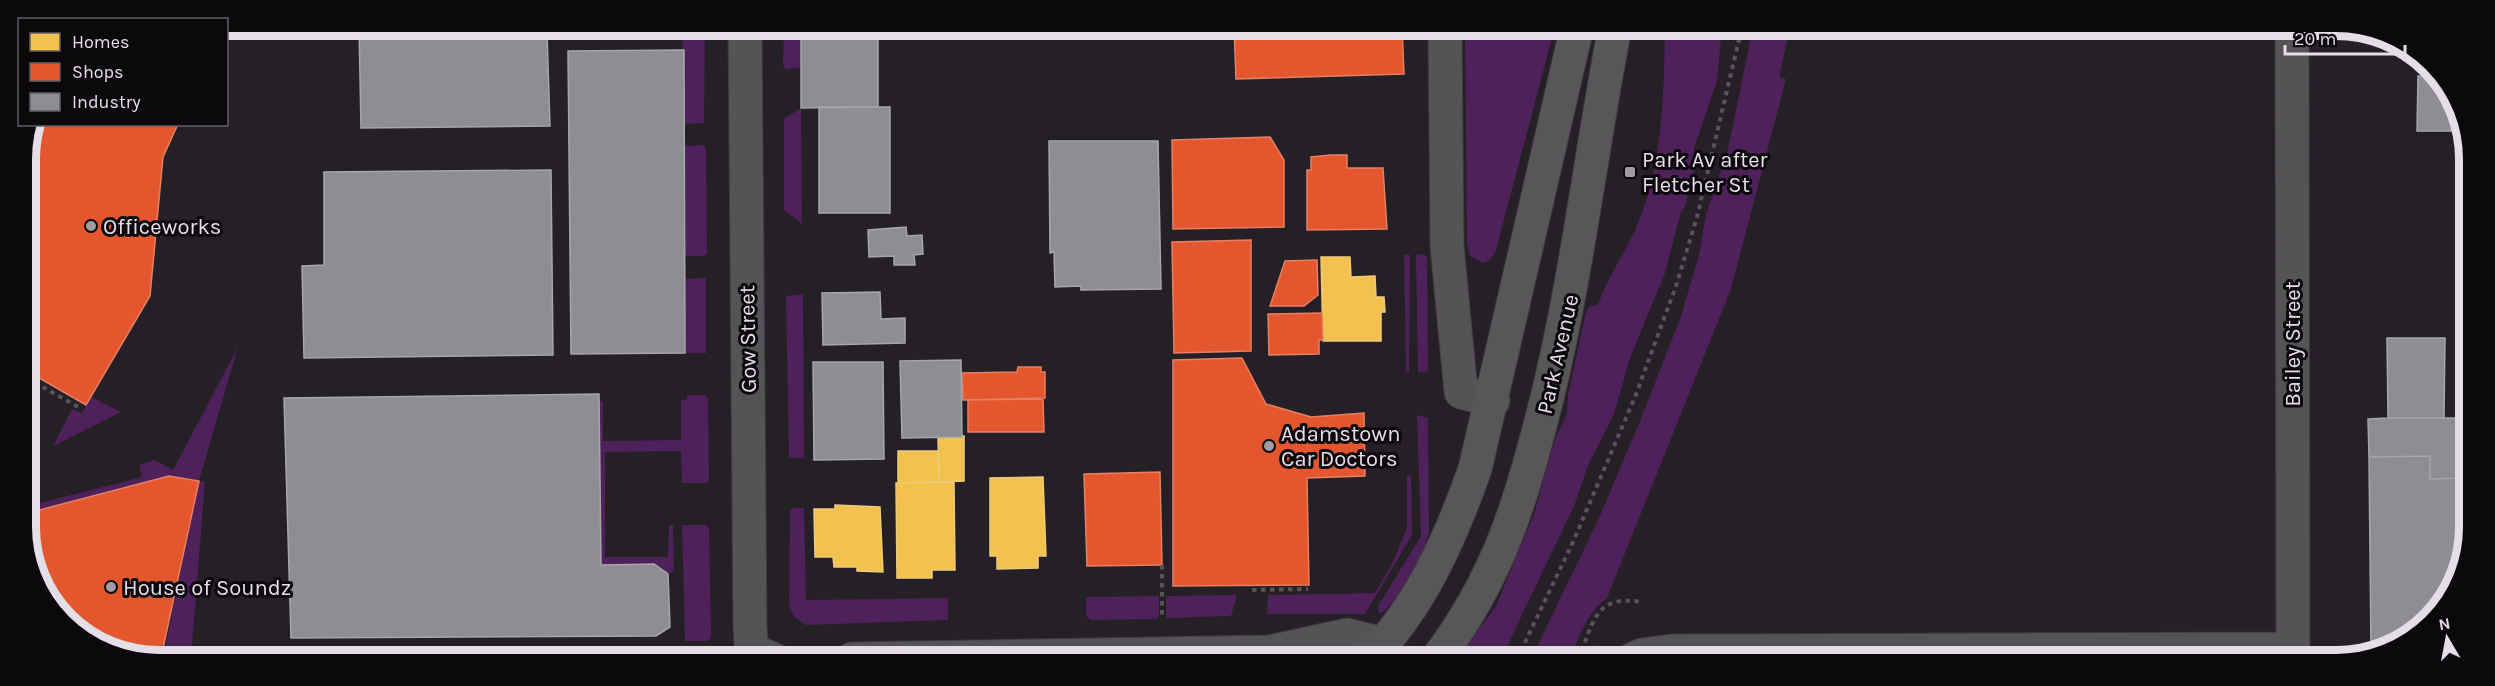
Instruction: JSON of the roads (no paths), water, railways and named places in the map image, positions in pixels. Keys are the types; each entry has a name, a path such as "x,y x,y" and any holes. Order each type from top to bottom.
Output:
{"main road":[{"path":"1378,650 1416,602 1455,526 1475,469 1575,36"},
{"name":"Park Avenue","path":"1444,650 1463,625 1486,585 1509,534 1523,489 1570,297 1614,36"}],"street":[{"name":"Gow Street","path":"745,36 750,626 751,643 759,650"},
{"path":"1445,36 1447,246 1461,392 1492,402"},
{"name":"Bailey Street","path":"2292,36 2293,650"},
{"path":"1294,650 1347,635 1373,650"}],"place":[{"name":"Park Av after Fletcher St","path":"1630,172"},
{"name":"Officeworks","path":"91,226"},
{"name":"Adamstown Car Doctors","path":"1269,446"},
{"name":"House of Soundz","path":"111,587"}]}
